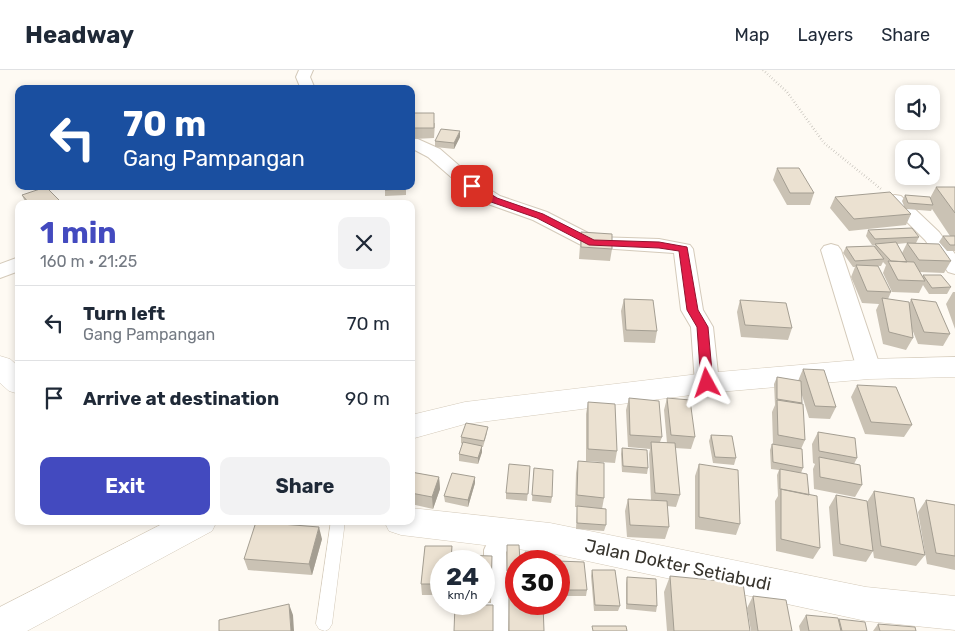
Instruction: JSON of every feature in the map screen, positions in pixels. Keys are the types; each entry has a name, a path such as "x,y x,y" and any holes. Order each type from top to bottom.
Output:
{"street":[{"path":"306,70 303,77 306,85"},
{"path":"415,144 434,153 472,186 494,200 540,216 592,243 659,245 684,249 692,310 702,327 707,383"},
{"path":"896,200 932,236 955,268"},
{"path":"831,250 869,368"},
{"path":"0,272 15,265"},
{"path":"0,366 15,380"},
{"path":"415,426 465,413 707,383 869,368 955,367"},
{"name":"Jalan Dokter Setiabudi","path":"415,523 550,538 866,604 955,613"},
{"path":"0,626 192,525"},
{"path":"498,550 499,631"}],"lane":[{"path":"324,624 337,525"}],"path":[{"path":"763,70 787,92 824,143 896,200"}],"building":[{"path":"415,113 434,113 434,128 415,128"},
{"path":"441,129 460,131 454,143 435,141"},
{"path":"777,168 799,168 814,193 790,193"},
{"path":"936,187 955,187 955,213"},
{"path":"37,190 49,190 59,200 26,200 22,195"},
{"path":"890,192 911,214 854,219 835,197"},
{"path":"905,195 930,197 933,205 908,203"},
{"path":"912,228 919,237 875,239 868,230"},
{"path":"581,232 612,234 612,249 581,247"},
{"path":"943,236 955,236 955,245 950,245"},
{"path":"896,242 907,262 891,261 875,244"},
{"path":"907,243 939,244 951,261 919,260"},
{"path":"874,246 884,259 855,261 846,247"},
{"path":"888,261 914,262 925,281 898,280"},
{"path":"856,265 878,266 891,292 867,291"},
{"path":"923,275 941,275 951,287 932,288"},
{"path":"882,298 909,302 913,338 889,332"},
{"path":"624,299 653,300 657,331 626,330"},
{"path":"911,299 936,302 950,334 924,332"},
{"path":"740,300 786,303 792,328 745,325"},
{"path":"803,369 824,370 836,407 815,406"},
{"path":"777,377 801,381 802,403 777,399"},
{"path":"857,385 896,387 912,425 871,422"},
{"path":"629,398 659,401 662,437 630,435"},
{"path":"667,398 690,400 695,437 671,435"},
{"path":"777,400 803,404 805,440 778,435"},
{"path":"588,402 615,404 617,451 588,449"},
{"path":"466,423 488,427 484,441 461,437"},
{"path":"818,432 855,438 857,458 819,451"},
{"path":"711,435 732,436 736,458 715,457"},
{"path":"463,442 482,446 478,458 459,454"},
{"path":"651,442 675,443 680,495 655,493"},
{"path":"772,444 802,449 803,468 773,462"},
{"path":"622,448 647,450 648,468 623,466"},
{"path":"819,457 860,465 862,485 820,477"},
{"path":"578,461 604,463 604,498 577,495"},
{"path":"509,464 530,466 528,494 506,493"},
{"path":"699,464 738,470 740,524 699,517"},
{"path":"534,468 553,470 552,497 532,495"},
{"path":"780,469 807,474 809,495 780,489"},
{"path":"415,473 439,477 432,497 415,494"},
{"path":"452,473 475,477 468,500 444,496"},
{"path":"781,489 817,496 820,548 781,539"},
{"path":"874,491 914,498 925,555 881,546"},
{"path":"836,495 867,501 873,551 840,544"},
{"path":"628,499 667,501 669,527 630,525"},
{"path":"926,500 955,505 955,556 936,553"},
{"path":"577,506 606,509 606,525 577,523"},
{"path":"255,525 319,527 309,564 244,559"},
{"path":"507,545 519,545 519,550 507,550"},
{"path":"425,546 452,546 452,550 430,550 430,584 421,584"},
{"path":"570,561 584,562 587,590 570,590"},
{"path":"592,570 615,570 620,606 595,605"},
{"path":"670,576 743,583 750,631 674,631"},
{"path":"627,577 656,579 657,606 627,604"},
{"path":"753,596 786,600 792,631 758,631"},
{"path":"289,604 291,631 219,631 219,620"},
{"path":"455,615 493,615 493,631 454,631"},
{"path":"509,615 543,615 544,631 509,631"},
{"path":"806,615 838,618 841,631 809,631"},
{"path":"839,619 865,622 867,631 842,631"},
{"path":"878,624 915,627 916,631 880,631"},
{"path":"592,626 626,626 627,631 593,631"}],"route":[{"path":"472,186 494,200 540,216 592,243 659,245 684,249 692,310 702,327 707,383"}]}
